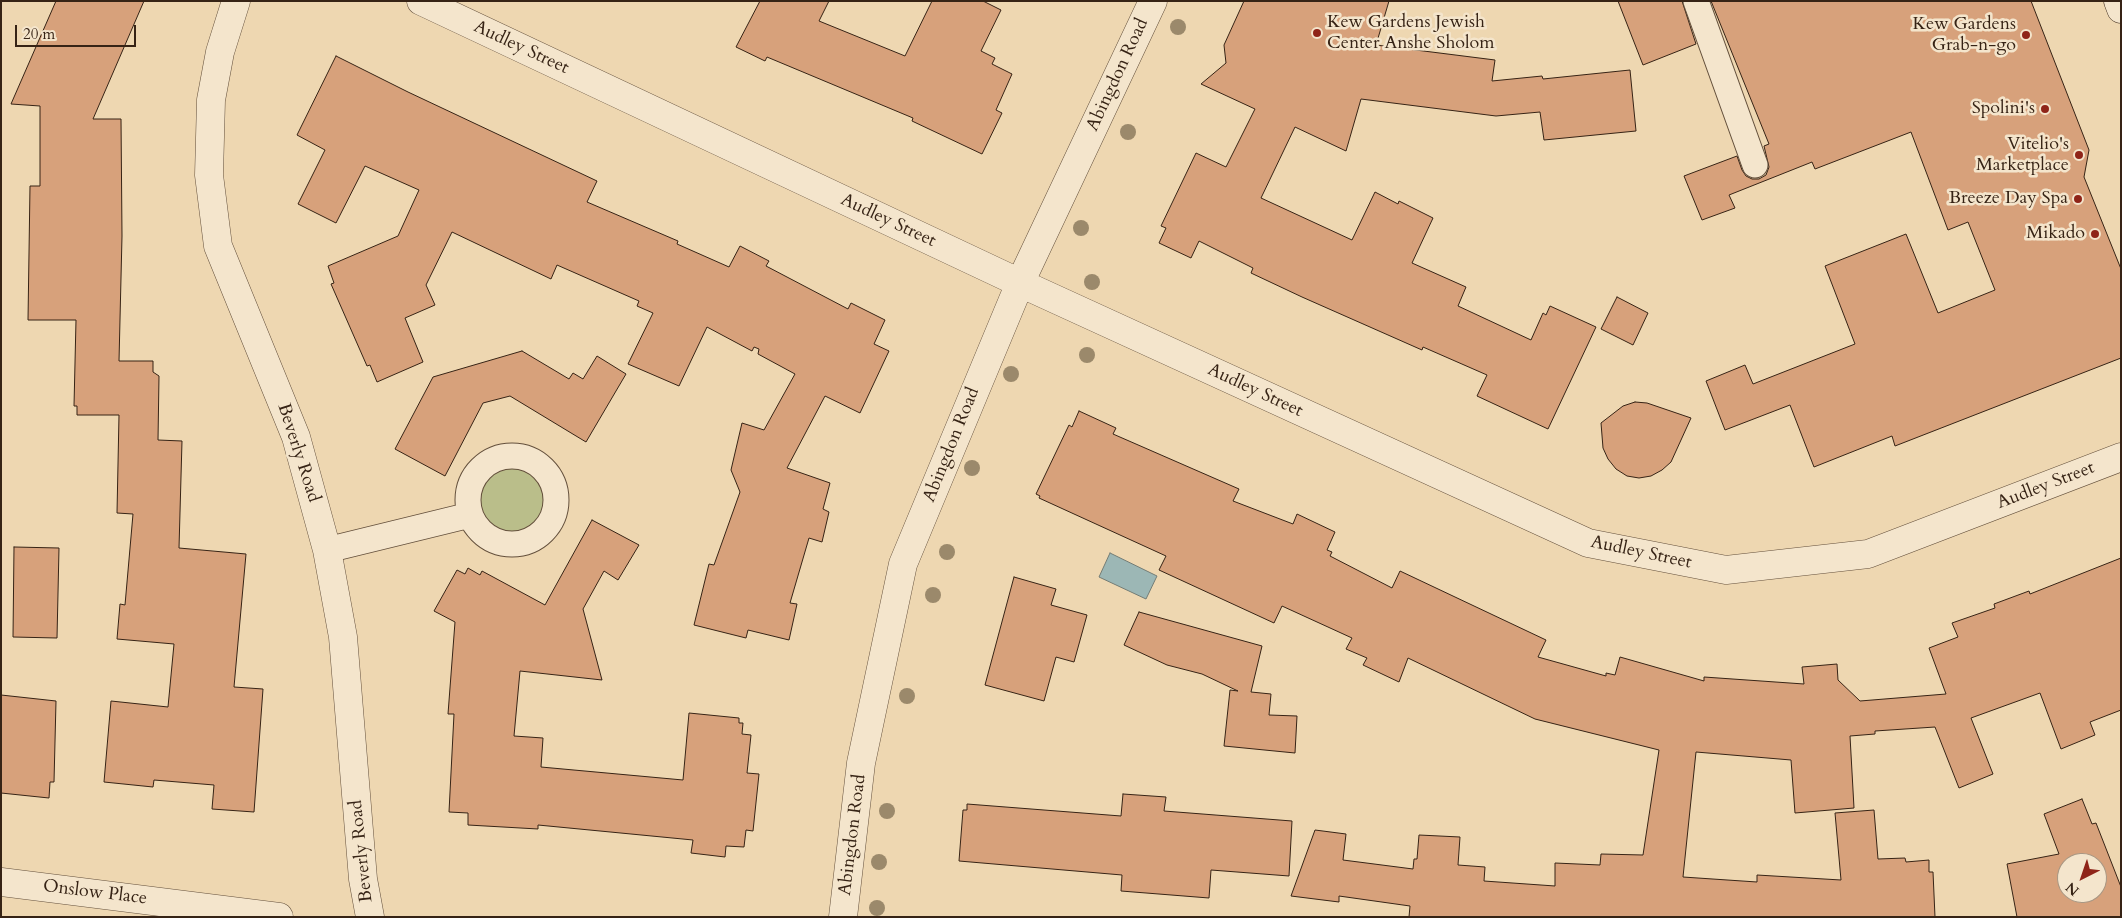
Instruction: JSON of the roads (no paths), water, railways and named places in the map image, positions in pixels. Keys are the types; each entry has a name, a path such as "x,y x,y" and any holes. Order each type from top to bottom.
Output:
{"street":[{"name":"Beverly Road","path":"236,1 220,52 211,100 209,175 218,246 296,437 327,550 343,637 364,879 370,917"},
{"name":"Audley Street","path":"421,1 1020,283 1588,543 1726,570 1868,554 2121,457"},
{"name":"Abingdon Road","path":"843,917 861,763 903,564 1020,283 1152,1"},
{"path":"2118,1 2121,9"},
{"name":"Onslow Place","path":"1,882 279,917"}],"lane":[{"path":"1696,1 1755,165"},
{"path":"327,550 470,515"}],"water":[{"path":"1110,553 1157,576 1146,599 1099,577"}],"place":[{"name":"Kew Gardens Jewish Center Anshe Sholom","path":"1317,33"},
{"name":"Kew Gardens Grab-n-go","path":"2026,35"},
{"name":"Spolini's","path":"2045,109"},
{"name":"Vitelio's Marketplace","path":"2079,155"},
{"name":"Breeze Day Spa","path":"2078,199"},
{"name":"Mikado","path":"2095,234"}]}
